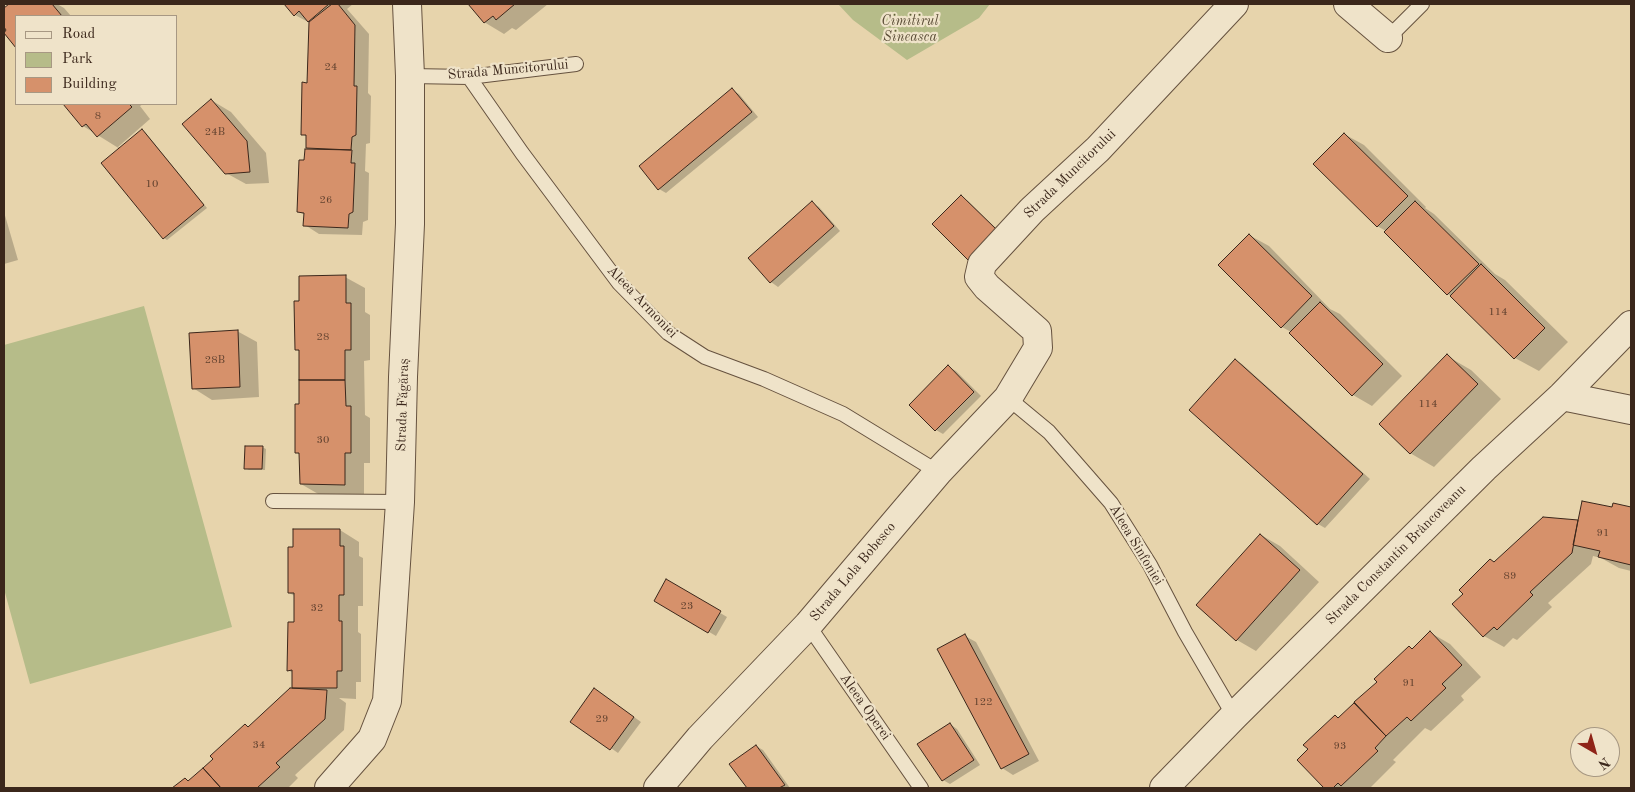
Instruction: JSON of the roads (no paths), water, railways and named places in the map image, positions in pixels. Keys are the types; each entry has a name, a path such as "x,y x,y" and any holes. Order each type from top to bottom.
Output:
{"street":[{"name":"Strada Făgăraș","path":"330,788 372,739 387,700 400,502 410,224 410,76 407,4"},
{"name":"Strada Muncitorului","path":"1038,348 1037,331 987,287 979,277 982,264 1032,210 1098,149 1234,4"},
{"path":"1348,4 1388,38"},
{"name":"Strada Constantin Brâncoveanu","path":"1164,788 1484,468 1562,396 1631,325"},
{"name":"Strada Lola Bobesco","path":"658,788 700,738 808,625 938,472 1008,398 1038,348"},
{"path":"1562,396 1631,410"}],"lane":[{"path":"1388,38 1422,4"},
{"name":"Strada Muncitorului","path":"410,76 469,77 576,64"},
{"name":"Aleea Armoniei","path":"469,77 522,153 619,283 668,333 704,357 764,379 843,414 938,472"},
{"name":"Aleea Sinfoniei","path":"1008,398 1049,432 1111,503 1150,565 1185,632 1234,716"},
{"path":"273,501 400,502"},
{"name":"Aleea Operei","path":"808,625 921,788"}],"park label":[{"name":"Cimitirul Sineasca","path":"910,30"}]}
